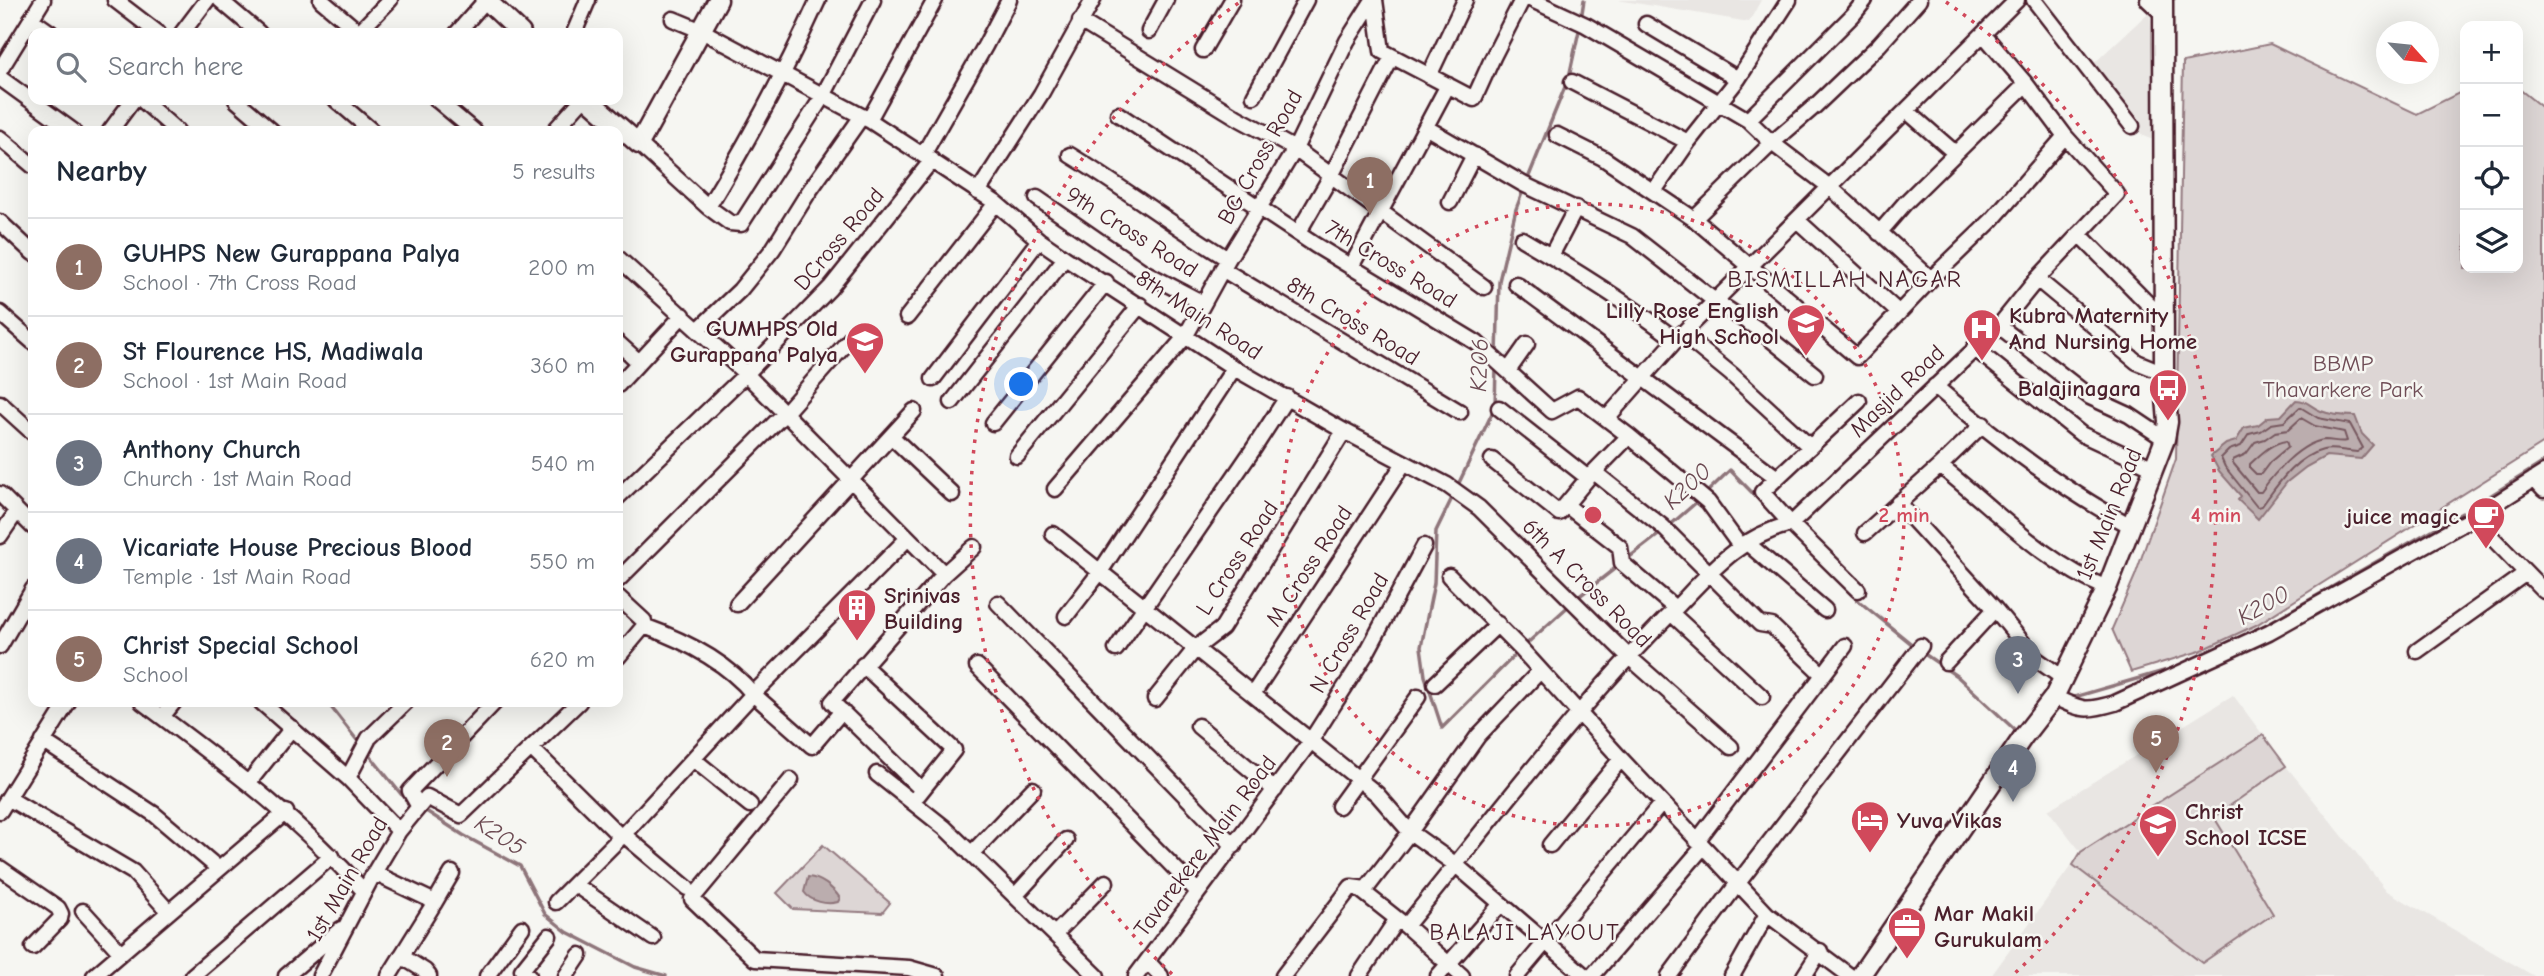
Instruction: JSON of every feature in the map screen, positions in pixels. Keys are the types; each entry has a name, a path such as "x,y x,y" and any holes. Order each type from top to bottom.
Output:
{"street":[{"path":"0,70 43,0"},
{"path":"115,0 152,28"},
{"path":"186,28 207,0"},
{"path":"220,0 253,28"},
{"path":"321,0 354,28"},
{"path":"363,28 390,0"},
{"path":"461,28 486,0 516,28"},
{"path":"576,28 588,0"},
{"path":"639,144 718,0"},
{"path":"708,206 785,74 818,0"},
{"path":"623,130 708,206 730,223 741,224 823,96 873,0"},
{"path":"698,330 740,290 773,249 808,192 866,118 935,0"},
{"name":"DCross Road","path":"623,491 746,374 830,288 928,157 1009,0"},
{"path":"978,192 1041,94 1093,0"},
{"path":"1149,31 1166,0"},
{"path":"1203,50 1232,0"},
{"path":"1254,96 1306,0"},
{"path":"1374,0 1382,51 1475,99 1522,0"},
{"name":"BG Cross Road","path":"1055,489 1185,337 1225,264 1295,149 1347,41 1374,0"},
{"path":"1429,76 1465,0"},
{"path":"1532,0 1586,25 1748,120 1772,143 1831,188 1931,279"},
{"path":"1654,191 1688,142 1738,79 1789,0"},
{"path":"1748,120 1865,0"},
{"path":"1694,219 1878,45 1919,0"},
{"path":"1607,418 1679,337 2017,0"},
{"path":"2034,0 2132,126"},
{"path":"2148,0 2163,7"},
{"name":"1st Main Road","path":"1860,976 2023,737 2054,697 2107,588 2165,439 2168,422 2164,373 2163,7"},
{"path":"32,19 44,28"},
{"name":"8th Main Road","path":"673,19 702,31 866,118 996,203 1039,240 1185,337 1234,368 1404,463"},
{"path":"1080,22 1238,118 1295,149 1484,287"},
{"path":"1646,24 1738,79"},
{"name":"Masjid Road","path":"1791,524 1998,326 2037,279 2117,194 2065,136 1983,34"},
{"path":"1298,233 1331,176 1392,57"},
{"path":"0,78 28,98"},
{"path":"1572,82 1688,142"},
{"path":"1351,267 1448,85"},
{"path":"1879,233 1955,153 2026,85"},
{"path":"37,105 66,126"},
{"path":"114,126 129,105"},
{"path":"148,105 171,126"},
{"path":"242,105 266,126"},
{"path":"342,105 366,126"},
{"path":"443,105 468,126"},
{"path":"559,126 577,105"},
{"path":"595,105 619,126"},
{"path":"1907,111 1955,153"},
{"name":"7th Cross Road","path":"1118,114 1351,267 1478,343 1552,411 1578,397 1708,502 1743,544 1825,610"},
{"path":"1427,128 1527,186 1632,236 1715,301 1758,329 1815,375"},
{"path":"1557,135 1603,158 1694,219 1857,357 1992,220 2065,136"},
{"path":"0,138 28,162"},
{"name":"8th Cross Road","path":"1070,155 1120,186 1225,264 1460,412"},
{"path":"1450,202 1474,155"},
{"name":"9th Cross Road","path":"1037,198 1144,272 1203,303"},
{"path":"907,317 996,203"},
{"path":"1552,256 1576,208"},
{"path":"1797,220 1899,313"},
{"path":"0,222 28,248"},
{"path":"2079,234 2164,320"},
{"path":"1522,239 1642,313 1731,374 1809,446"},
{"path":"933,379 1039,240"},
{"path":"952,402 1065,258"},
{"path":"623,262 746,374 944,574"},
{"path":"2037,279 2137,362 2164,373"},
{"path":"993,423 1106,282"},
{"path":"1516,284 1776,477"},
{"path":"1017,456 1140,305"},
{"path":"0,313 28,338"},
{"path":"623,380 683,315"},
{"path":"1998,326 2090,397 2129,415 2165,439"},
{"path":"623,575 784,414 859,329"},
{"path":"1508,371 1527,344"},
{"path":"623,348 639,362"},
{"path":"1974,348 2081,434 2154,468"},
{"path":"1066,616 1100,572 1234,368"},
{"path":"1935,386 2053,477 2100,510 2131,526"},
{"path":"1116,649 1287,397"},
{"path":"1858,590 1762,492 1859,401"},
{"path":"0,403 28,428"},
{"path":"1499,408 1663,527 1760,624 1772,626 1823,675"},
{"path":"737,604 914,411"},
{"path":"1865,533 1983,424"},
{"name":"L Cross Road","path":"1155,699 1196,648 1223,628 1344,431"},
{"path":"891,436 952,494"},
{"path":"1492,460 1559,513 1629,436"},
{"name":"6th A Cross Road","path":"1404,463 1447,485 1479,508 1628,656 1731,747"},
{"name":"M Cross Road","path":"1253,694 1404,463"},
{"path":"1940,466 1990,510 2072,571 2107,588"},
{"path":"2054,697 2081,710 2092,710 2115,703 2269,632 2541,481"},
{"path":"0,494 28,522"},
{"path":"1898,503 1995,609 2036,659 2063,678"},
{"path":"1566,505 1620,547 1622,563 1762,697"},
{"path":"0,536 17,511"},
{"path":"2473,517 2544,591"},
{"path":"1359,976 1402,923 1456,865 1577,712 1709,571 1743,544 1774,528 1791,524"},
{"path":"1053,534 1377,794 1410,832 1456,865 1585,976"},
{"path":"556,902 622,836 753,694 908,538"},
{"name":"N Cross Road","path":"1310,742 1366,654 1424,546"},
{"path":"974,547 944,574 832,702 971,854 1097,976"},
{"path":"2417,651 2526,573"},
{"path":"1449,576 1498,624 1620,759 1768,914 1850,976"},
{"path":"0,646 28,598"},
{"path":"623,602 644,621 644,626 623,651"},
{"path":"998,603 1234,846"},
{"path":"1946,662 1995,609"},
{"path":"1436,684 1498,624"},
{"path":"644,626 671,635 712,658 742,680 753,694 812,746 842,711"},
{"path":"1592,976 1700,844 1845,646"},
{"path":"1669,976 1921,646"},
{"path":"863,665 954,750 918,796"},
{"path":"977,666 1198,892"},
{"path":"1283,976 1351,887 1366,889 1478,736 1540,671"},
{"path":"1339,806 1418,696"},
{"path":"0,811 65,707"},
{"path":"149,707 286,812 364,891"},
{"path":"162,717 170,707"},
{"path":"267,707 348,778 399,831"},
{"path":"348,778 369,738 401,707"},
{"path":"490,707 410,792 419,807 427,797 461,816 574,707"},
{"path":"1198,726 1275,790"},
{"path":"249,782 292,727"},
{"path":"43,741 154,814 219,869"},
{"name":"Tavarekere Main Road","path":"1136,976 1310,742"},
{"path":"531,748 622,836 687,888"},
{"path":"693,759 750,806"},
{"path":"1550,845 1620,759"},
{"path":"877,774 918,796"},
{"path":"791,780 692,899 755,959 909,968 937,976"},
{"path":"971,854 1033,789"},
{"path":"8,798 133,872 169,912"},
{"path":"1517,976 1662,803"},
{"name":"1st Main Road","path":"320,976 374,873 399,831 419,807"},
{"path":"94,976 286,812"},
{"path":"1015,896 1066,840"},
{"path":"192,976 332,856"},
{"path":"0,868 58,908 61,914 60,919 33,947"},
{"path":"374,873 435,902"},
{"path":"389,976 452,873"},
{"path":"1055,934 1106,882"},
{"path":"574,884 653,938"},
{"path":"1358,888 1402,923 1443,970 1462,976"},
{"path":"1443,970 1500,905"},
{"path":"83,911 121,953"},
{"path":"1732,976 1768,914"},
{"path":"286,976 347,925"},
{"path":"487,976 522,928"},
{"path":"530,976 522,970 550,936"},
{"path":"1804,976 1819,951"},
{"path":"566,976 580,955"},
{"path":"401,956 429,976"},
{"path":"1147,961 1161,976"}],"shaded area":[{"path":"1618,0 1761,0 1749,22"},
{"path":"2150,11 2158,142 2143,136 2089,68"},
{"path":"2233,695 2286,766 2387,891 2534,976 1991,976 2081,852 2048,810"}],"green space":[{"name":"BBMP Thavarkere Park","path":"2270,44 2417,114 2460,92 2460,273 2523,273 2523,92 2544,109 2544,443 2256,625 2200,651 2131,672 2112,629 2135,576 2176,459 2183,62"},
{"name":"Christ School ICSE","path":"2263,735 2286,766 2214,817 2273,914 2202,963 2073,865 2081,852"},
{"path":"823,845 890,903 882,913 793,909 777,893"}],"water":[{"path":"2296,400 2325,412 2355,416 2362,434 2373,445 2361,459 2326,456 2306,467 2287,482 2258,519 2238,500 2241,496 2219,471 2211,456 2226,444 2236,441 2244,428 2258,425 2268,417 2281,416"},
{"path":"808,877 818,879 830,887 840,898 838,902 820,902 807,895 804,892"}],"waterway":[{"name":"K206","path":"1581,19 1584,0"},
{"name":"K206","path":"1527,181 1569,77 1580,26"},
{"name":"K206","path":"1497,355 1499,281 1516,209 1524,188"},
{"name":"K206","path":"1457,487 1495,407 1496,366"},
{"name":"K200","path":"2474,506 2544,462"},
{"name":"K200","path":"1705,494 1730,470 1774,515"},
{"name":"K206","path":"1454,494 1436,531 1434,583 1421,647 1425,676 1442,728 1517,653"},
{"name":"K200","path":"1668,527 1699,500"},
{"name":"K200","path":"2251,633 2462,513"},
{"name":"K200","path":"1627,559 1662,532"},
{"name":"K200","path":"1808,551 1855,598 1914,646"},
{"name":"K200","path":"1577,598 1618,566"},
{"name":"K200","path":"1523,647 1572,603"},
{"name":"K200","path":"1920,651 1958,677 2015,730"},
{"name":"K200","path":"2071,698 2181,666"},
{"name":"K205","path":"331,707 360,744"},
{"name":"K205","path":"367,752 408,799"},
{"name":"K205","path":"423,809 463,835 520,866 545,914 567,932 635,967 666,976"}],"place":[{"name":"GUHPS New Gurappana Palya","path":"1370,215"},
{"name":"Lilly Rose English High School","path":"1806,357"},
{"name":"Kubra Maternity And Nursing Home","path":"1982,362"},
{"name":"GUMHPS Old Gurappana Palya","path":"865,375"},
{"name":"Balajinagara","path":"2168,422"},
{"name":"juice magic","path":"2486,550"},
{"name":"Srinivas Building","path":"857,642"},
{"name":"Anthony Church","path":"2018,694"},
{"name":"Christ Special School","path":"2156,773"},
{"name":"St Flourence HS, Madiwala","path":"447,777"},
{"name":"Vicariate House Precious Blood","path":"2013,802"},
{"name":"Yuva Vikas","path":"1870,854"},
{"name":"Christ School ICSE","path":"2158,858"},
{"name":"Mar Makil Gurukulam","path":"1907,960"}],"district":[{"name":"BISMILLAH NAGAR","path":"1845,279"},
{"name":"BALAJI LAYOUT","path":"1525,932"}]}
